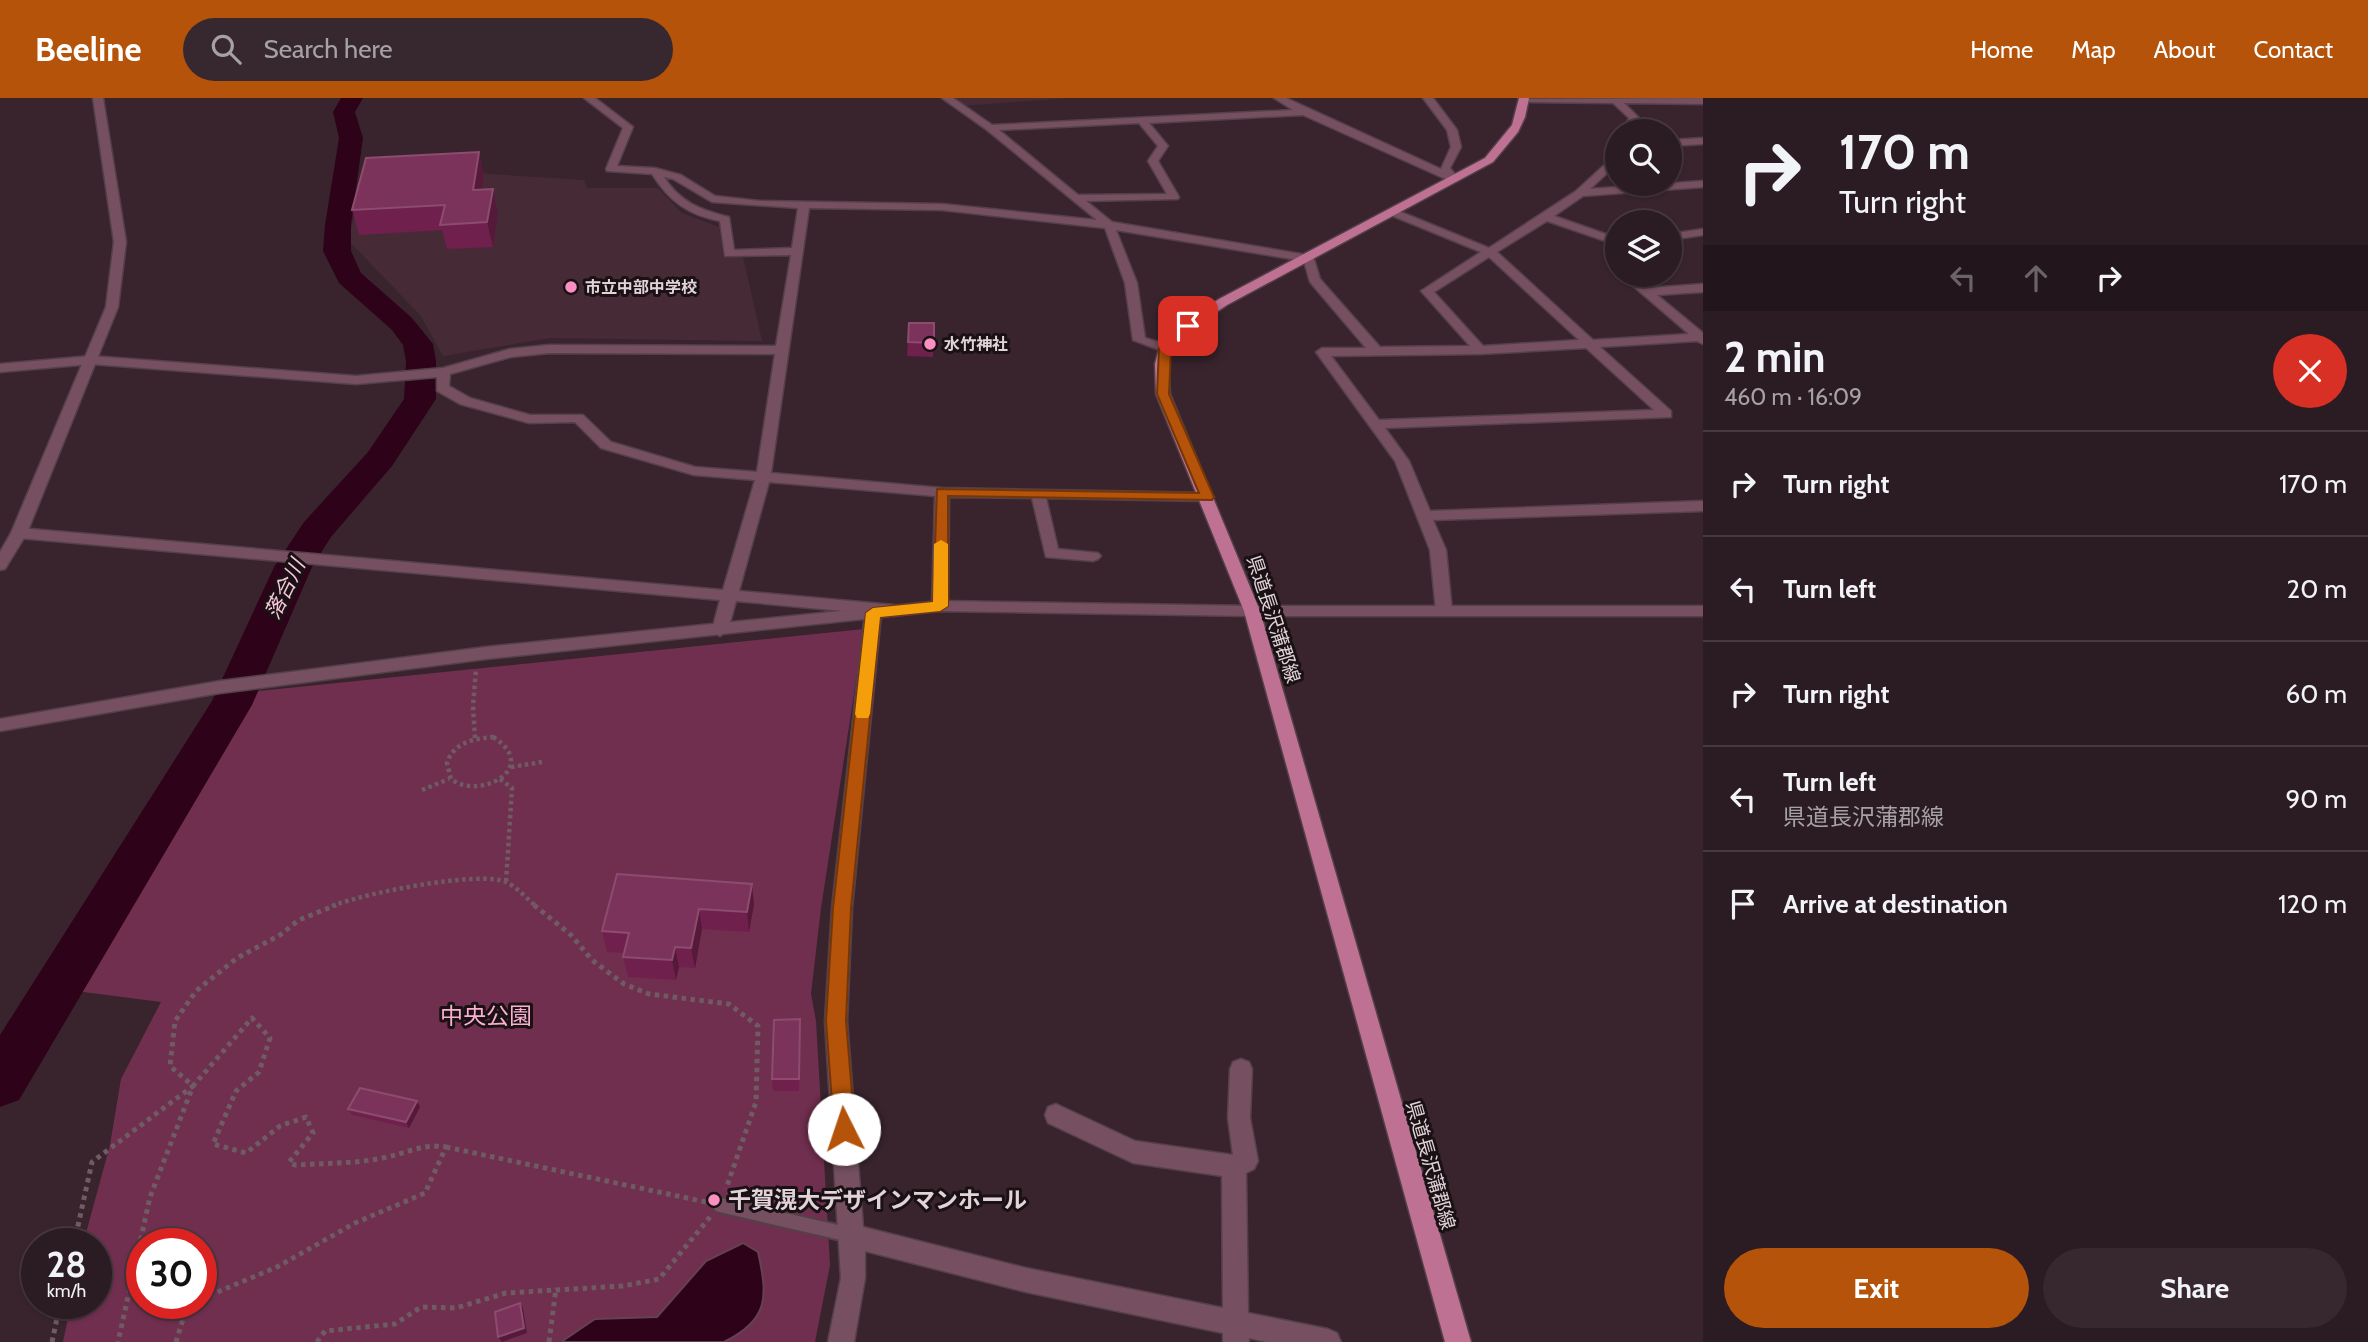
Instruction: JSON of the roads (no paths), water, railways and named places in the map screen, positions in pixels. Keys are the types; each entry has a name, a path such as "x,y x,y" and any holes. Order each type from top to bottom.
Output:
{"main road":[{"path":"1165,348 1188,326 1223,302 1310,258 1489,160 1508,141 1520,122 1524,98"},
{"name":"県道長沢蒲郡線","path":"1165,348 1163,394 1252,611 1458,1342"}],"street":[{"path":"0,565 19,533 112,307 120,242 98,98"},
{"path":"589,98 628,127 611,169 655,171 677,177 712,200 760,204 942,207 1110,225 1310,258 1314,280 1376,351"},
{"path":"947,98 990,128 1110,225 1131,283 1139,340 1165,348"},
{"path":"1279,98 1304,112 1454,179"},
{"path":"1428,98 1452,130 1455,147 1445,168 1454,179"},
{"path":"1524,98 1703,101"},
{"path":"1676,99 1703,115"},
{"path":"1615,100 1634,119"},
{"path":"990,128 1304,112"},
{"path":"1076,198 1174,197 1153,161 1163,146 1141,119"},
{"path":"1682,142 1703,141"},
{"path":"1480,350 1427,291 1546,217 1580,193 1605,170"},
{"path":"655,171 666,189 688,210 725,219 729,254 799,251"},
{"path":"1580,193 1703,184"},
{"path":"720,630 763,477 804,204"},
{"path":"1375,424 1666,414 1490,252 1392,212"},
{"path":"1546,217 1605,238"},
{"path":"1682,235 1703,232"},
{"path":"1641,287 1702,338"},
{"path":"1646,292 1703,288"},
{"path":"1444,611 1438,550 1402,461 1322,352 1480,350 1702,338"},
{"path":"0,368 91,360 222,372 356,380 442,372 510,353 549,349 782,350"},
{"path":"442,372 442,388 465,401 529,419 578,418 606,446 694,471 942,492 1207,497"},
{"path":"940,606 942,492"},
{"path":"1038,494 1051,554 1093,556"},
{"path":"1424,516 1703,506"},
{"path":"19,533 311,556 899,610"},
{"path":"0,725 220,687 486,653 940,606 1252,611 1703,611"},
{"path":"841,1342 853,1278 836,1021 842,908 873,613"},
{"path":"1056,1115 1133,1152 1234,1166 1246,1161 1239,1118 1241,1069"},
{"path":"1234,1166 1236,1333"},
{"path":"852,1236 1236,1333 1328,1342"}],"lane":[{"path":"720,1205 852,1236"}],"waterway":[{"name":"落合川","path":"0,1082 231,705 293,567 317,530 380,459 420,399 421,361 418,344 402,324 349,277 337,251 338,225 351,138 344,112 352,98"}],"place":[{"name":"市立中部中学校","path":"571,287"},
{"name":"水竹神社","path":"930,344"},
{"name":"千賀滉大デザインマンホール","path":"714,1200"}],"park label":[{"name":"中央公園","path":"486,1016"}]}
